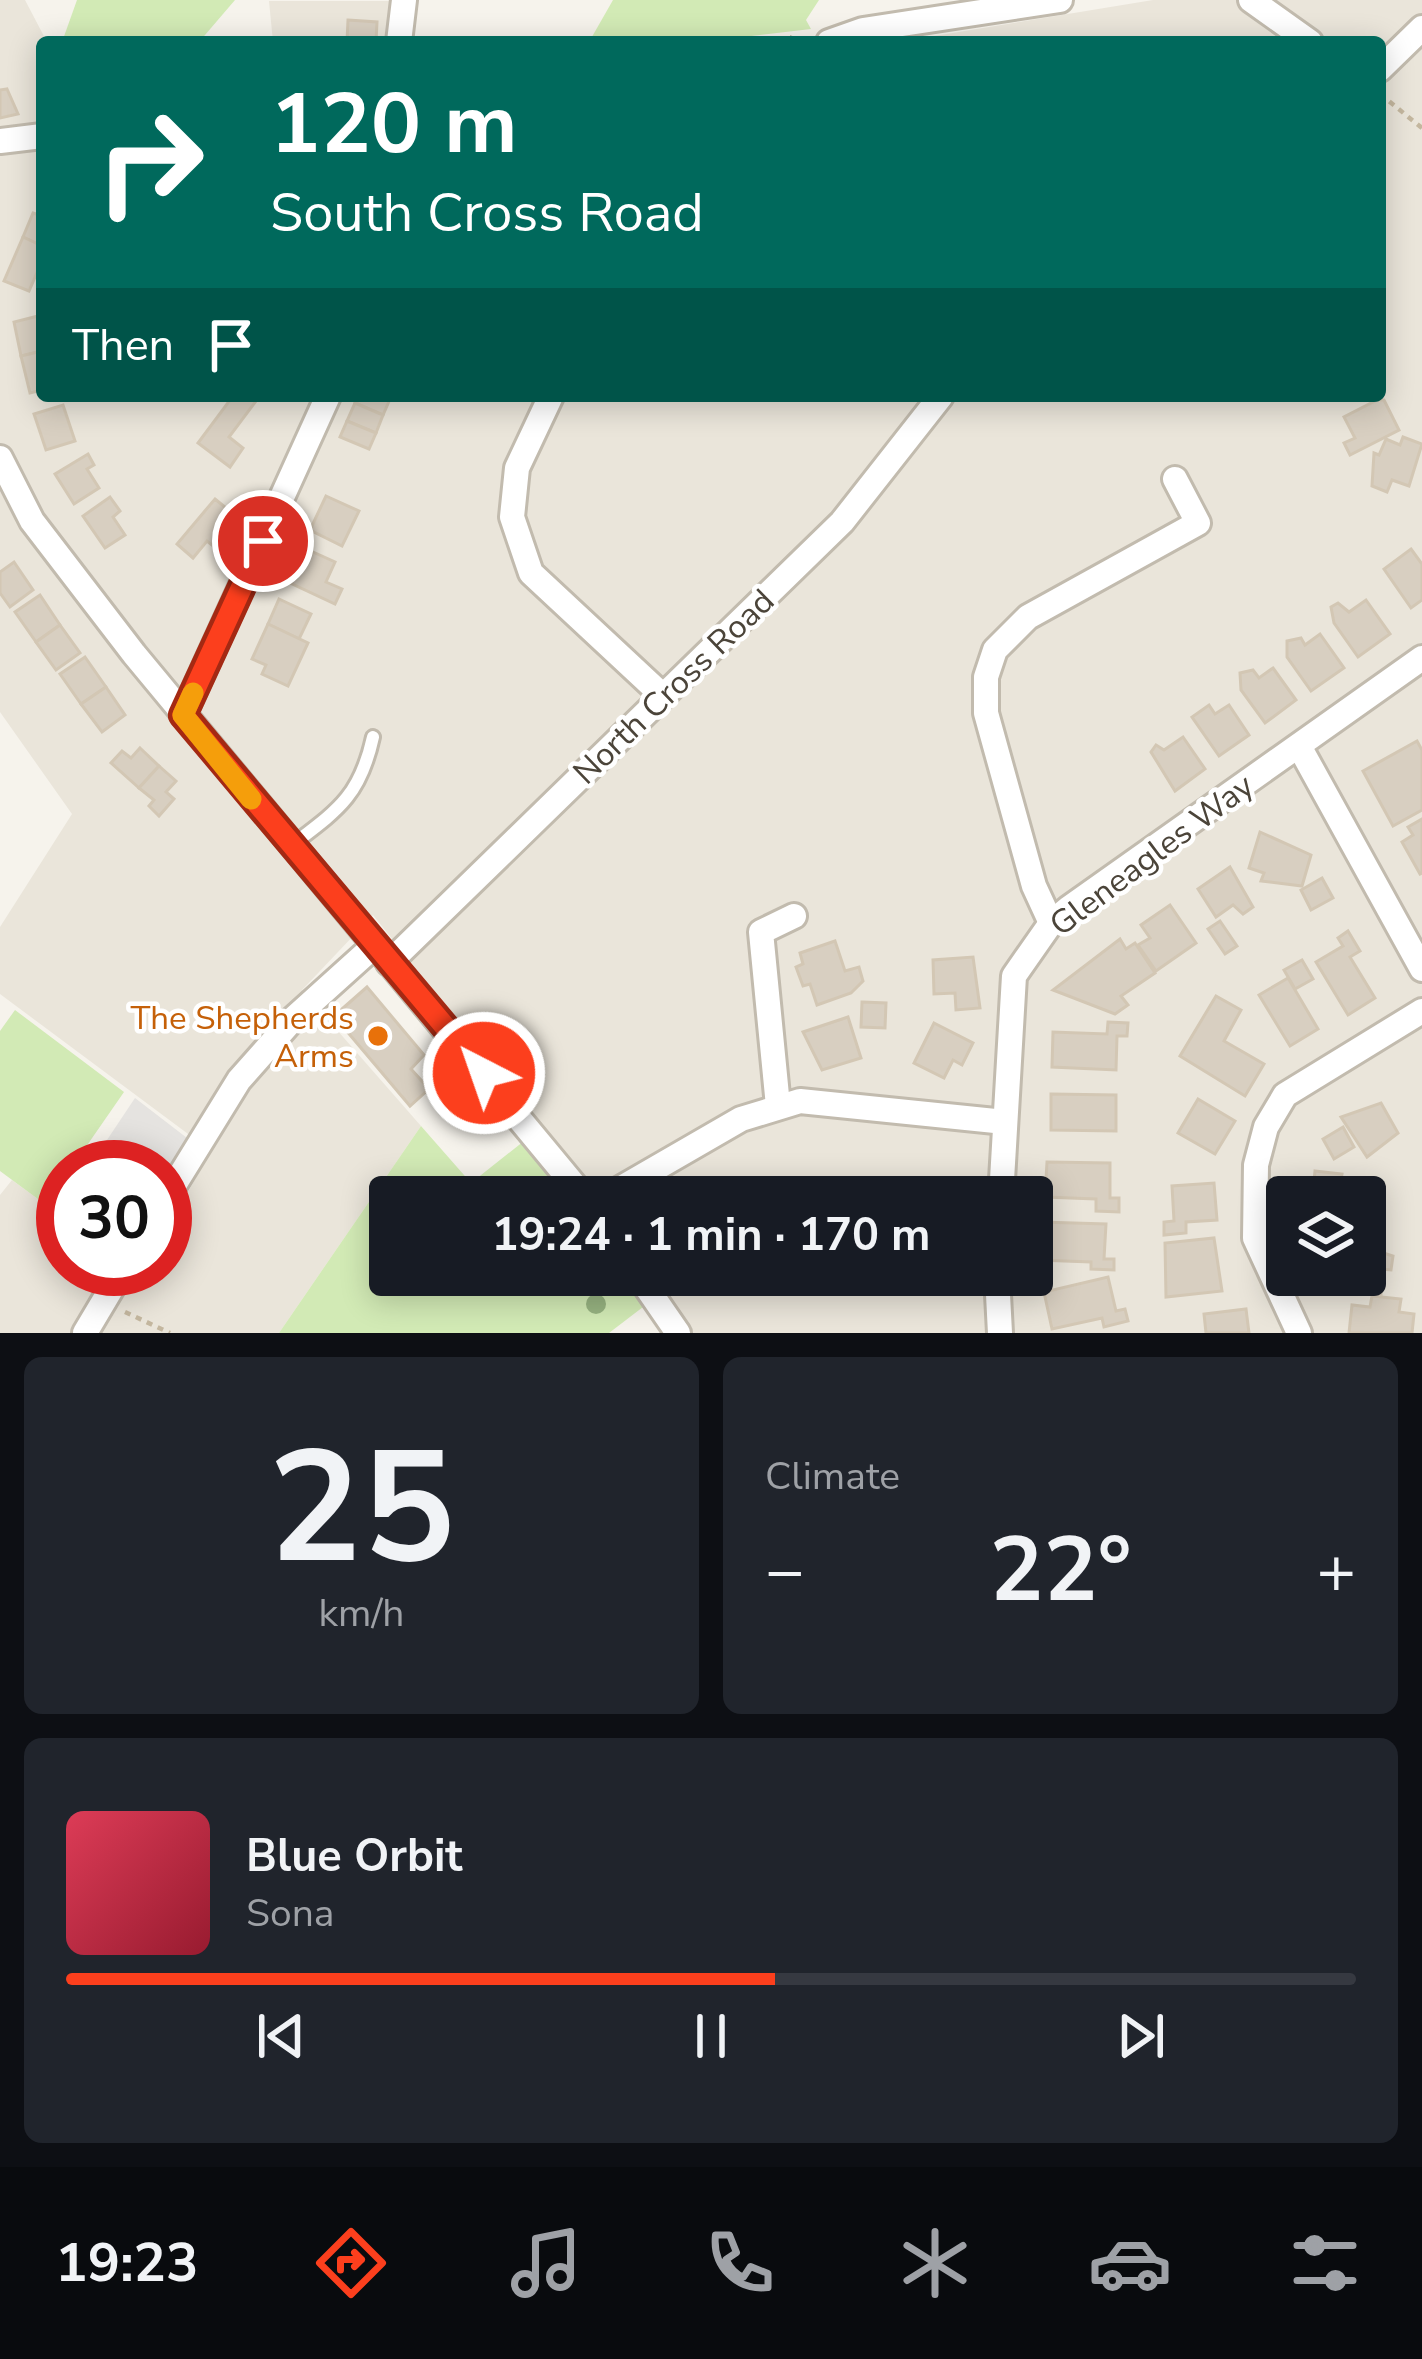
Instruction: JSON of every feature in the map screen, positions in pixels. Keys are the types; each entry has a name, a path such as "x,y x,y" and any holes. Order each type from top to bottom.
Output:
{"street":[{"path":"400,36 404,0"},
{"path":"846,36 1060,0"},
{"path":"1251,0 1302,36"},
{"path":"1386,63 1422,28"},
{"path":"0,141 36,137"},
{"path":"183,715 325,402"},
{"path":"548,402 517,468 515,484 512,517 531,573 663,696"},
{"name":"North Cross Road","path":"192,1156 239,1080 292,1020 381,954 663,696 842,521 936,402"},
{"path":"0,458 32,521 183,715 567,1176"},
{"path":"1052,923 1034,886 986,713 986,677 995,650 1028,617 1198,524 1174,479"},
{"name":"Gleneagles Way","path":"1002,1176 1014,976 1052,923 1422,658"},
{"path":"1299,746 1422,969"},
{"path":"778,1106 760,932 794,916"},
{"path":"1299,1333 1255,1238 1256,1165 1266,1126 1286,1095 1422,1011"},
{"path":"642,1176 741,1119 800,1100 1005,1122"},
{"path":"85,1333 107,1296"},
{"path":"652,1296 678,1333"},
{"path":"998,1296 1000,1333"}],"lane":[{"path":"291,846 354,791 365,774 373,736"},
{"path":"442,1079 435,1058 452,1036"}],"path":[{"path":"1386,99 1422,128"},
{"path":"104,1302 170,1333"}],"shaded area":[{"path":"0,0 25,0 44,36 36,36 36,402 1386,402 1386,36 934,36 1153,0 1422,0 1422,1333 693,1333 667,1296 1053,1296 1053,1176 581,1176 373,915 302,990 421,1126 387,1176 369,1176 369,1202 279,1333 0,1333 0,1195 12,1180 36,1198 36,1296 192,1296 192,1185 211,1151 0,994 0,927 72,814 0,712"},
{"path":"269,1 394,1 391,36 272,36"},
{"path":"135,1098 187,1138 186,1140 107,1140"}],"green space":[{"path":"77,0 235,0 204,36 64,36"},
{"path":"613,0 819,0 806,20 811,29 752,36 592,36"},
{"path":"15,1010 124,1092 91,1140 36,1140 36,1198 0,1171 0,1031"},
{"path":"421,1126 465,1176 387,1176"},
{"path":"524,1141 551,1176 480,1176"},
{"path":"369,1202 369,1296 636,1296 643,1307 609,1333 279,1333"}],"building":[{"path":"348,20 377,22 376,36 347,36"},
{"path":"7,89 18,114 0,118 0,90"},
{"path":"33,213 36,214 36,243 23,237"},
{"path":"23,237 36,243 36,275 29,291 4,281"},
{"path":"36,316 36,352 21,356 14,322"},
{"path":"36,352 36,392 30,393 21,356"},
{"path":"229,402 255,402 229,437 243,448 230,467 198,443"},
{"path":"355,402 389,402 383,415"},
{"path":"1373,402 1385,402 1399,430 1350,455 1344,443 1355,438 1344,417"},
{"path":"355,403 383,415 376,433 347,421"},
{"path":"63,405 75,441 46,450 34,414"},
{"path":"347,421 376,433 369,449 340,437"},
{"path":"1403,437 1422,444 1409,486 1392,480 1387,492 1372,486 1374,453 1379,455 1386,439 1400,445"},
{"path":"88,454 94,465 87,469 99,488 74,504 55,474"},
{"path":"326,496 359,511 342,546 310,530"},
{"path":"110,497 120,511 113,517 125,535 105,548 83,516"},
{"path":"215,499 242,521 225,546 217,549 207,541 193,558 177,544"},
{"path":"302,547 335,562 326,582 342,589 335,604 286,581"},
{"path":"1411,549 1422,564 1422,600 1411,608 1384,569"},
{"path":"14,562 33,590 10,607 0,593 0,572"},
{"path":"40,595 60,625 36,642 15,612"},
{"path":"279,599 311,614 299,639 268,624"},
{"path":"1366,600 1390,634 1358,657 1334,623 1331,607 1338,603 1349,612"},
{"path":"268,624 308,643 288,686 262,674 266,665 252,659"},
{"path":"60,625 80,653 56,670 36,642"},
{"path":"1320,634 1344,668 1311,691 1287,657 1287,641 1301,638 1305,645"},
{"path":"85,657 106,687 81,704 60,674"},
{"path":"1273,668 1296,700 1265,723 1241,690 1240,673 1253,670 1259,678"},
{"path":"106,687 125,715 102,732 81,704"},
{"path":"1209,705 1215,714 1229,705 1249,735 1219,756 1192,717"},
{"path":"1183,737 1205,769 1175,791 1151,752 1156,745 1164,750"},
{"path":"1417,741 1422,750 1422,810 1393,826 1363,771"},
{"path":"140,748 159,766 139,788 111,763 122,751 131,758"},
{"path":"159,766 176,781 166,792 174,799 159,816 149,806 154,800 139,788"},
{"path":"1422,819 1420,874 1402,842 1413,835 1408,827"},
{"path":"1260,832 1311,855 1302,886 1261,881 1264,873 1249,868"},
{"path":"1230,867 1253,907 1243,914 1233,905 1216,917 1198,889"},
{"path":"1322,878 1333,898 1311,910 1301,890"},
{"path":"1170,905 1196,943 1156,971 1138,945 1150,938 1141,925"},
{"path":"1220,921 1237,946 1225,954 1208,929"},
{"path":"1348,931 1360,951 1350,957 1375,998 1348,1015 1316,962 1343,946 1338,938"},
{"path":"1120,939 1126,949 1135,943 1155,973 1121,996 1128,1005 1115,1014 1053,990"},
{"path":"835,941 845,971 859,967 863,981 851,993 817,1005 810,984 803,986 796,967 803,964 800,953"},
{"path":"973,957 980,1008 956,1010 955,993 934,994 933,960"},
{"path":"1302,960 1313,979 1295,989 1284,970"},
{"path":"1288,978 1318,1029 1290,1046 1259,995"},
{"path":"367,987 424,1055 411,1069 429,1089 410,1106 334,1016"},
{"path":"1216,996 1241,1010 1224,1041 1264,1064 1245,1096 1180,1056"},
{"path":"862,1002 886,1003 885,1028 861,1027"},
{"path":"848,1017 861,1058 822,1070 803,1032"},
{"path":"1108,1022 1128,1023 1127,1036 1117,1036 1116,1070 1052,1067 1053,1032 1107,1034"},
{"path":"934,1023 973,1043 962,1065 953,1060 944,1078 914,1063"},
{"path":"1051,1094 1116,1095 1116,1131 1051,1130"},
{"path":"1198,1099 1235,1121 1215,1154 1178,1133"},
{"path":"1381,1103 1398,1133 1367,1157 1341,1117"},
{"path":"1343,1127 1354,1147 1334,1159 1323,1139"},
{"path":"1047,1162 1110,1163 1110,1198 1119,1198 1119,1212 1096,1211 1096,1199 1053,1197 1053,1176 1046,1176"},
{"path":"1315,1171 1342,1174 1342,1176 1314,1176"},
{"path":"1214,1183 1217,1220 1186,1222 1186,1233 1164,1235 1164,1222 1174,1221 1172,1186"},
{"path":"1053,1222 1106,1224 1104,1259 1114,1259 1114,1270 1091,1269 1091,1262 1053,1261"},
{"path":"1214,1238 1222,1291 1166,1297 1165,1243"},
{"path":"1386,1254 1393,1256 1391,1270 1386,1270"},
{"path":"1108,1277 1116,1311 1125,1309 1128,1321 1104,1327 1102,1318 1052,1329 1045,1296 1053,1296 1053,1290"},
{"path":"1372,1296 1401,1299 1399,1312 1414,1314 1412,1333 1349,1333 1352,1305 1370,1307"},
{"path":"1246,1309 1249,1333 1206,1333 1204,1314"}],"slow traffic":[{"path":"193,693 183,715 251,799"}],"place":[{"name":"The Shepherds Arms","path":"378,1036"}],"route":[{"path":"263,541 238,586 183,715 484,1073"}]}
